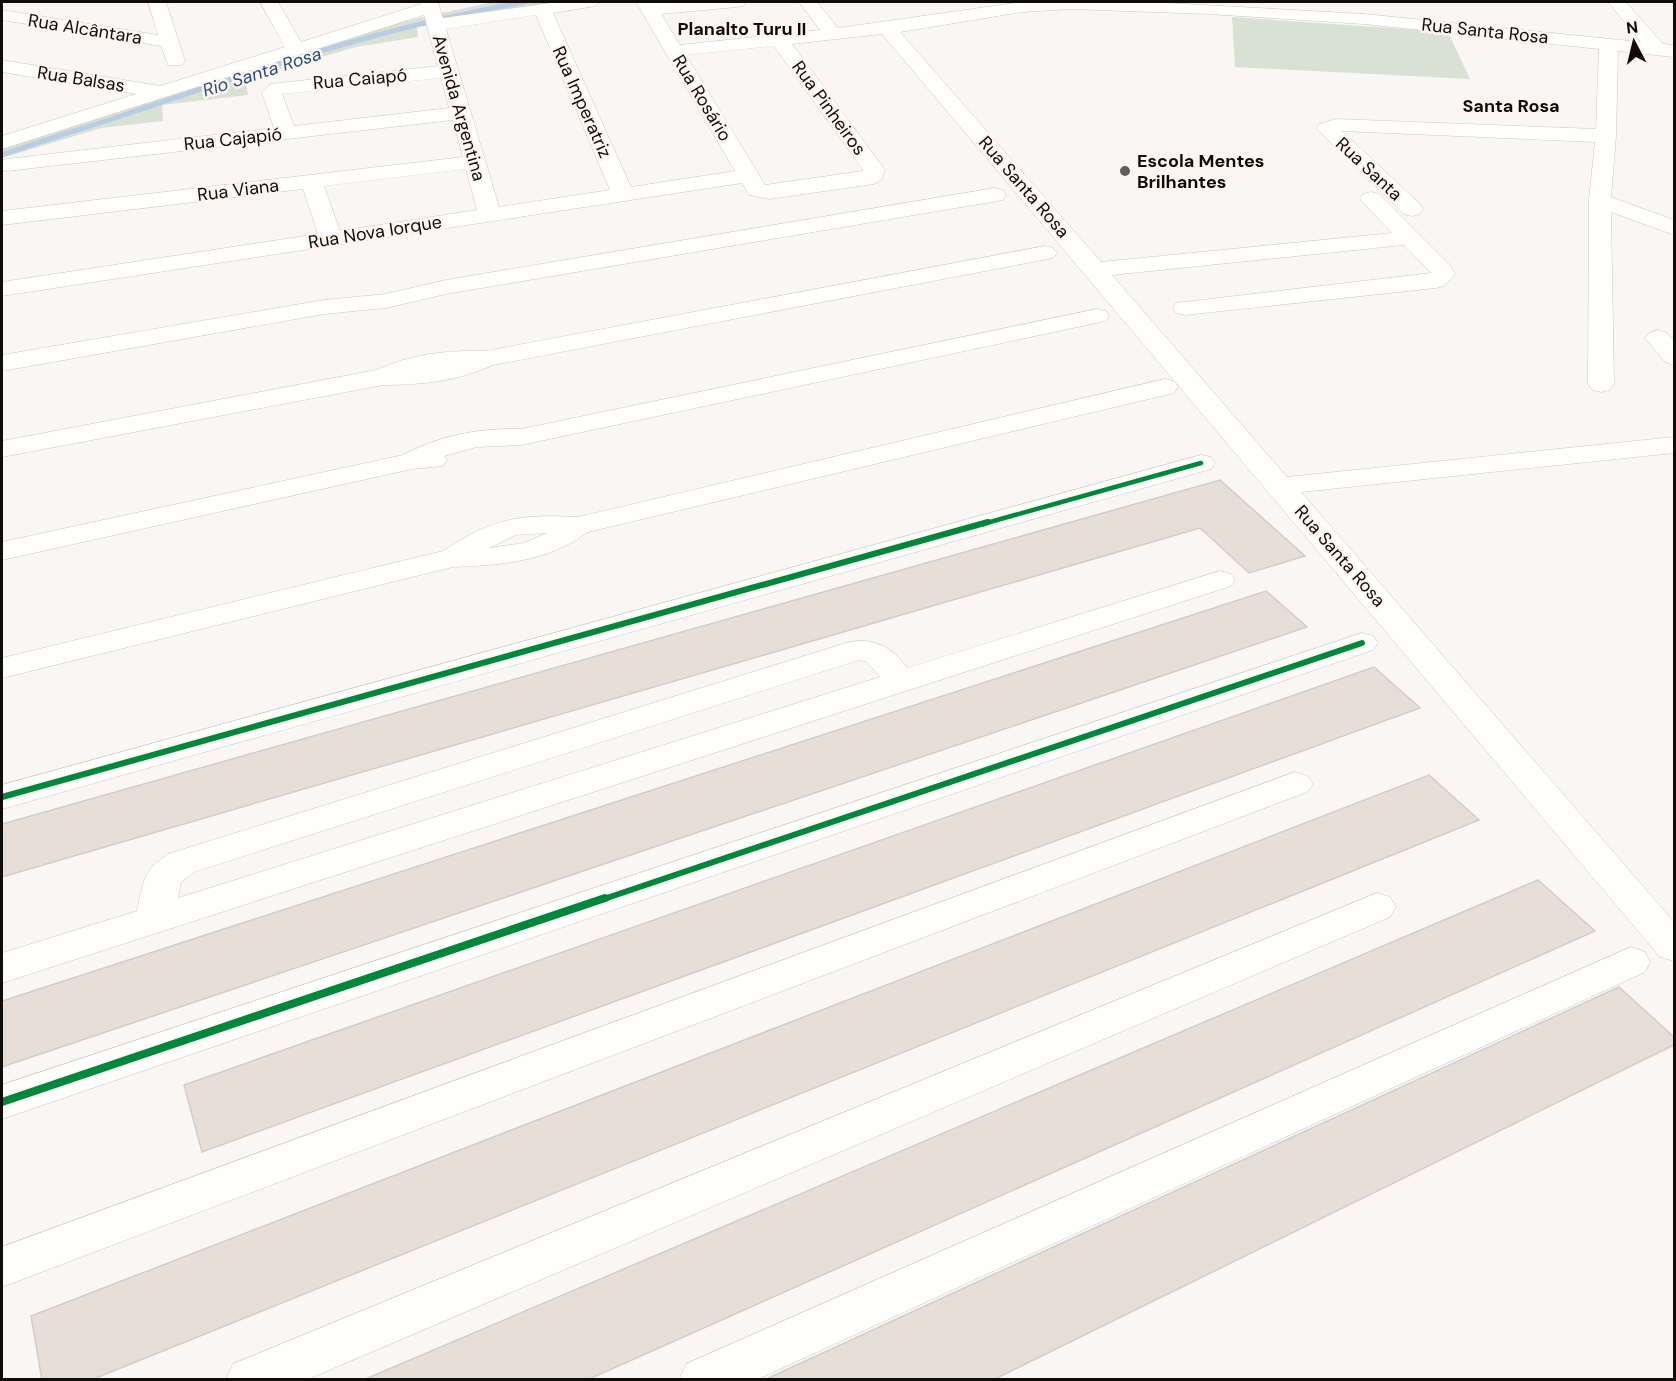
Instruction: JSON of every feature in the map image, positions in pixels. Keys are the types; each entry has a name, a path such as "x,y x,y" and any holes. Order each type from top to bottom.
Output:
{"street":[{"path":"157,2 182,86"},
{"path":"268,2 296,49"},
{"path":"2,129 30,134 296,49 432,14 542,9 590,2"},
{"path":"648,5 737,2"},
{"path":"808,2 833,34"},
{"path":"1617,2 1666,51"},
{"name":"Rua Rosário","path":"648,5 755,184"},
{"name":"Rua Santa Rosa","path":"887,28 1022,7 1103,5 1365,19 1666,51"},
{"name":"Rua Imperatriz","path":"542,9 623,195"},
{"name":"Avenida Argentina","path":"432,14 490,215"},
{"name":"Rua Alcântara","path":"2,15 169,42"},
{"path":"675,51 887,28"},
{"name":"Rua Santa Rosa","path":"887,28 1674,947"},
{"name":"Rua Pinheiros","path":"755,184 866,178 874,174 874,170 842,123 779,39"},
{"path":"1600,384 1600,200 1606,136 1609,45"},
{"name":"Rua Balsas","path":"2,66 161,92"},
{"name":"Rua Caiapó","path":"286,133 272,93 273,90 286,86 448,71"},
{"name":"Rua Cajapió","path":"3,174 286,133 460,113"},
{"name":"Rua Santa","path":"1413,209 1326,128 1348,125 1606,136"},
{"path":"3,174 30,134"},
{"name":"Rua Viana","path":"2,218 474,162"},
{"path":"1185,308 1436,281 1443,274 1442,270 1349,177"},
{"path":"311,181 331,239"},
{"name":"Rua Nova Iorque","path":"2,289 623,195 755,184"},
{"path":"2,363 324,307 386,301 446,287 995,195"},
{"path":"1600,200 1674,228"},
{"path":"1095,270 1410,238"},
{"path":"2,449 383,377 440,375 458,371 486,358 1045,253"},
{"path":"2,550 412,461 477,454 520,437 1097,316"},
{"path":"1658,338 1674,357"},
{"path":"2,668 453,558 518,555 551,544 578,526 1165,387"},
{"path":"1280,486 1674,445"},
{"path":"2,797 1201,463"},
{"path":"2,968 1220,580"},
{"path":"2,1102 1362,643"},
{"path":"154,919 165,875 181,862 857,650 866,650 881,655 900,682"},
{"path":"10,1264 1295,784"},
{"path":"250,1380 1377,907"},
{"path":"703,1380 1631,962"}],"green space":[{"path":"493,2 554,2 417,27 418,37 356,47 245,79 248,95 162,105 163,121 101,128 2,158 2,147 378,27"},
{"path":"1232,17 1448,32 1470,79 1235,67"}],"building":[{"path":"1220,480 1305,556 1249,573 1200,528 2,877 2,824"},
{"path":"1266,591 1307,627 2,1067 2,1001"},
{"path":"1374,667 1420,708 202,1152 184,1085"},
{"path":"1429,775 1479,820 91,1380 42,1380 31,1316"},
{"path":"1538,880 1595,931 587,1380 363,1380"},
{"path":"1619,987 1674,1037 1674,1045 993,1380 764,1380"}],"waterway":[{"name":"Rio Santa Rosa","path":"2,155 324,50 423,23 525,2"}],"cycle path":[{"path":"2,797 1201,463"},
{"path":"2,1102 1362,643"}],"place":[{"name":"Escola Mentes Brilhantes","path":"1125,171"}],"district":[{"name":"Planalto Turu II","path":"742,29"},
{"name":"Santa Rosa","path":"1511,106"}]}
